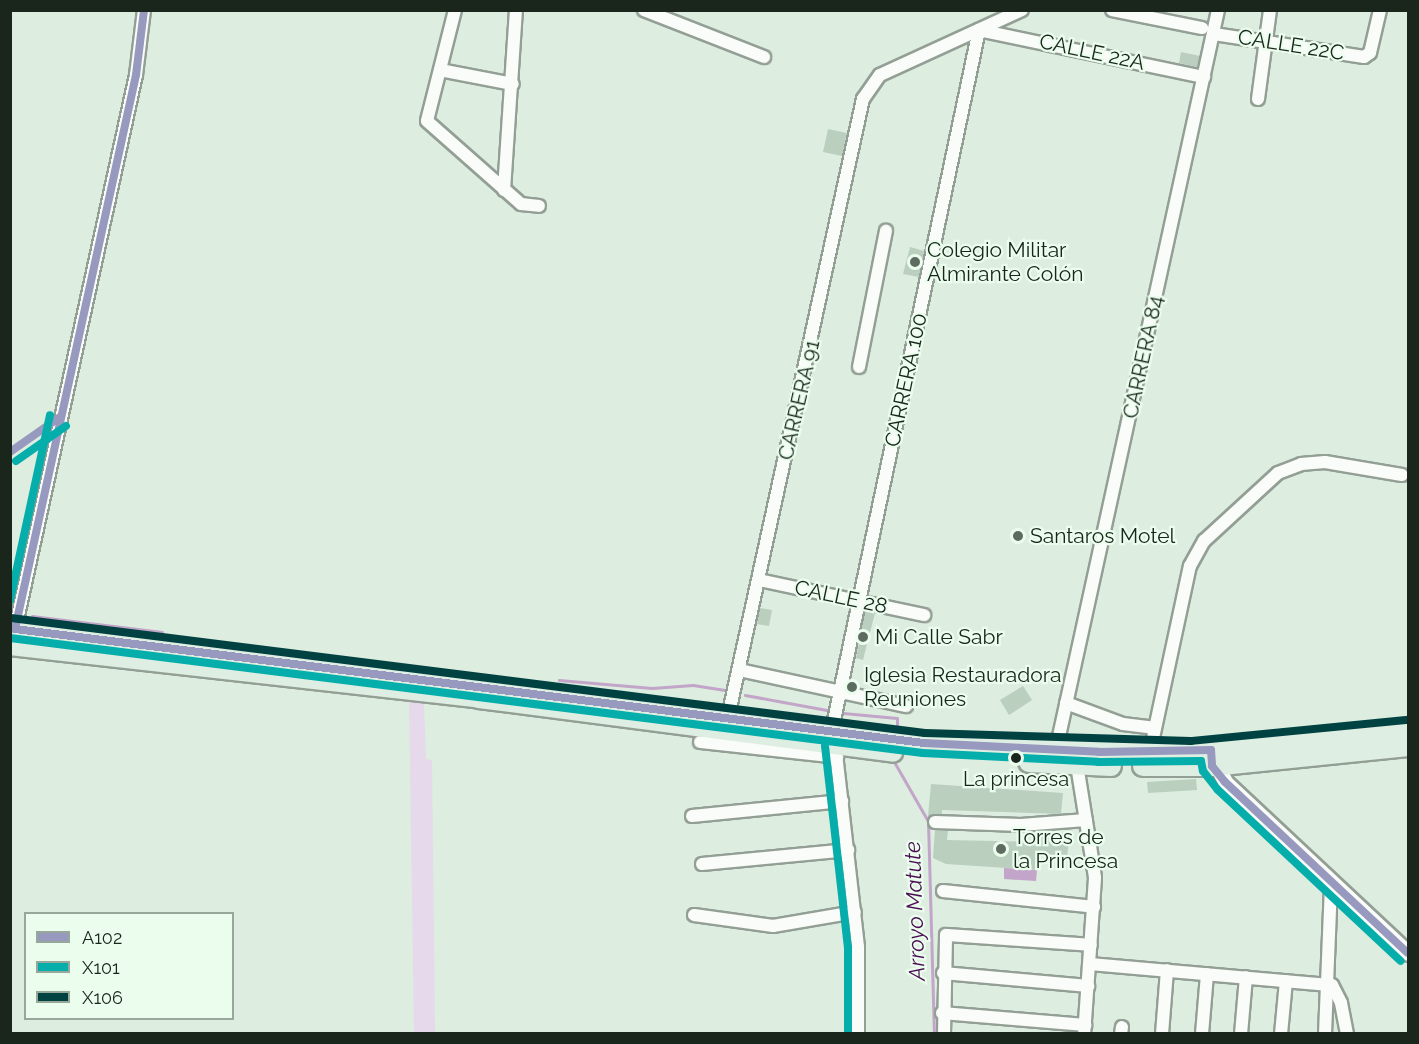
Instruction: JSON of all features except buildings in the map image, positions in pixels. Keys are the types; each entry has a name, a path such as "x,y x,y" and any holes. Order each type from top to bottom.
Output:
{"highway":[{"path":"12,637 729,717 835,744 924,743 1150,752 1212,758 1408,730"},
{"path":"12,637 835,744 1077,765 1408,746"}],"street":[{"path":"12,637 136,75 144,10"},
{"path":"455,10 427,121 521,204 539,207"},
{"path":"504,190 513,84 516,10"},
{"path":"644,10 764,57"},
{"path":"979,30 1022,10"},
{"path":"1112,10 1202,28"},
{"name":"CARRERA 84","path":"1056,750 1218,10"},
{"path":"1258,99 1270,10"},
{"name":"CALLE 22C","path":"1214,34 1368,56 1380,10"},
{"name":"CALLE 22A","path":"979,30 1204,77"},
{"name":"CARRERA 91","path":"729,717 863,99 871,83 979,30"},
{"name":"CARRERA 100","path":"858,1034 855,912 835,744 840,693 979,30"},
{"path":"440,70 513,84"},
{"path":"859,367 886,231"},
{"path":"1150,752 1190,566 1210,535 1278,473 1301,464 1325,462 1402,475"},
{"name":"CALLE 28","path":"759,580 924,615"},
{"path":"739,670 906,706"},
{"path":"1066,703 1123,724 1154,728"},
{"path":"700,742 835,744"},
{"path":"1212,758 1331,882 1408,953"},
{"path":"942,1013 1084,1029 1094,907 1094,859 1077,765"},
{"path":"692,816 842,801"},
{"path":"935,822 1021,825 1086,820"},
{"path":"702,864 848,850"},
{"path":"1325,1034 1329,985 1331,882"},
{"path":"943,891 1094,907"},
{"path":"694,915 773,926 855,912"},
{"path":"944,1034 942,941 953,933 1091,945"},
{"path":"1090,964 1329,985 1339,997 1347,1034"},
{"path":"1162,1034 1167,970"},
{"path":"943,973 1088,986"},
{"path":"1202,1034 1207,974"},
{"path":"1241,1034 1246,977"},
{"path":"1281,1034 1286,981"}],"shaded area":[{"path":"409,698 424,704 426,759 432,760 435,1033 414,1033"},
{"path":"1004,868 1037,870 1036,881 1004,879"}],"waterway":[{"path":"32,616 162,632"},
{"path":"178,638 203,643"},
{"path":"391,666 425,670"},
{"path":"559,680 652,688 693,685 730,691"},
{"path":"745,695 827,710"},
{"path":"843,713 897,718 897,727"},
{"name":"Arroyo Matute","path":"893,760 928,821 934,1034"}],"transit line":[{"name":"A102","path":"144,10 136,75 15,629 924,743 1099,752 1211,750 1212,766 1225,782 1408,953"},
{"name":"X101","path":"10,600 50,415"},
{"name":"A102","path":"10,452 60,417"},
{"name":"X101","path":"16,461 66,426"},
{"name":"X106","path":"11,618 925,733 1191,741 1407,720"},
{"name":"X101","path":"10,638 923,753 1098,762 1201,761 1203,771 1218,790 1401,961"},
{"name":"X101","path":"825,746 848,948 848,1034"}],"place":[{"name":"Colegio Militar Almirante Colón","path":"915,262"},
{"name":"Santaros Motel","path":"1018,536"},
{"name":"Mi Calle Sabr","path":"863,637"},
{"name":"Iglesia Restauradora Reuniones","path":"852,687"},
{"name":"La princesa","path":"1016,758"},
{"name":"Torres de la Princesa","path":"1001,849"}]}
